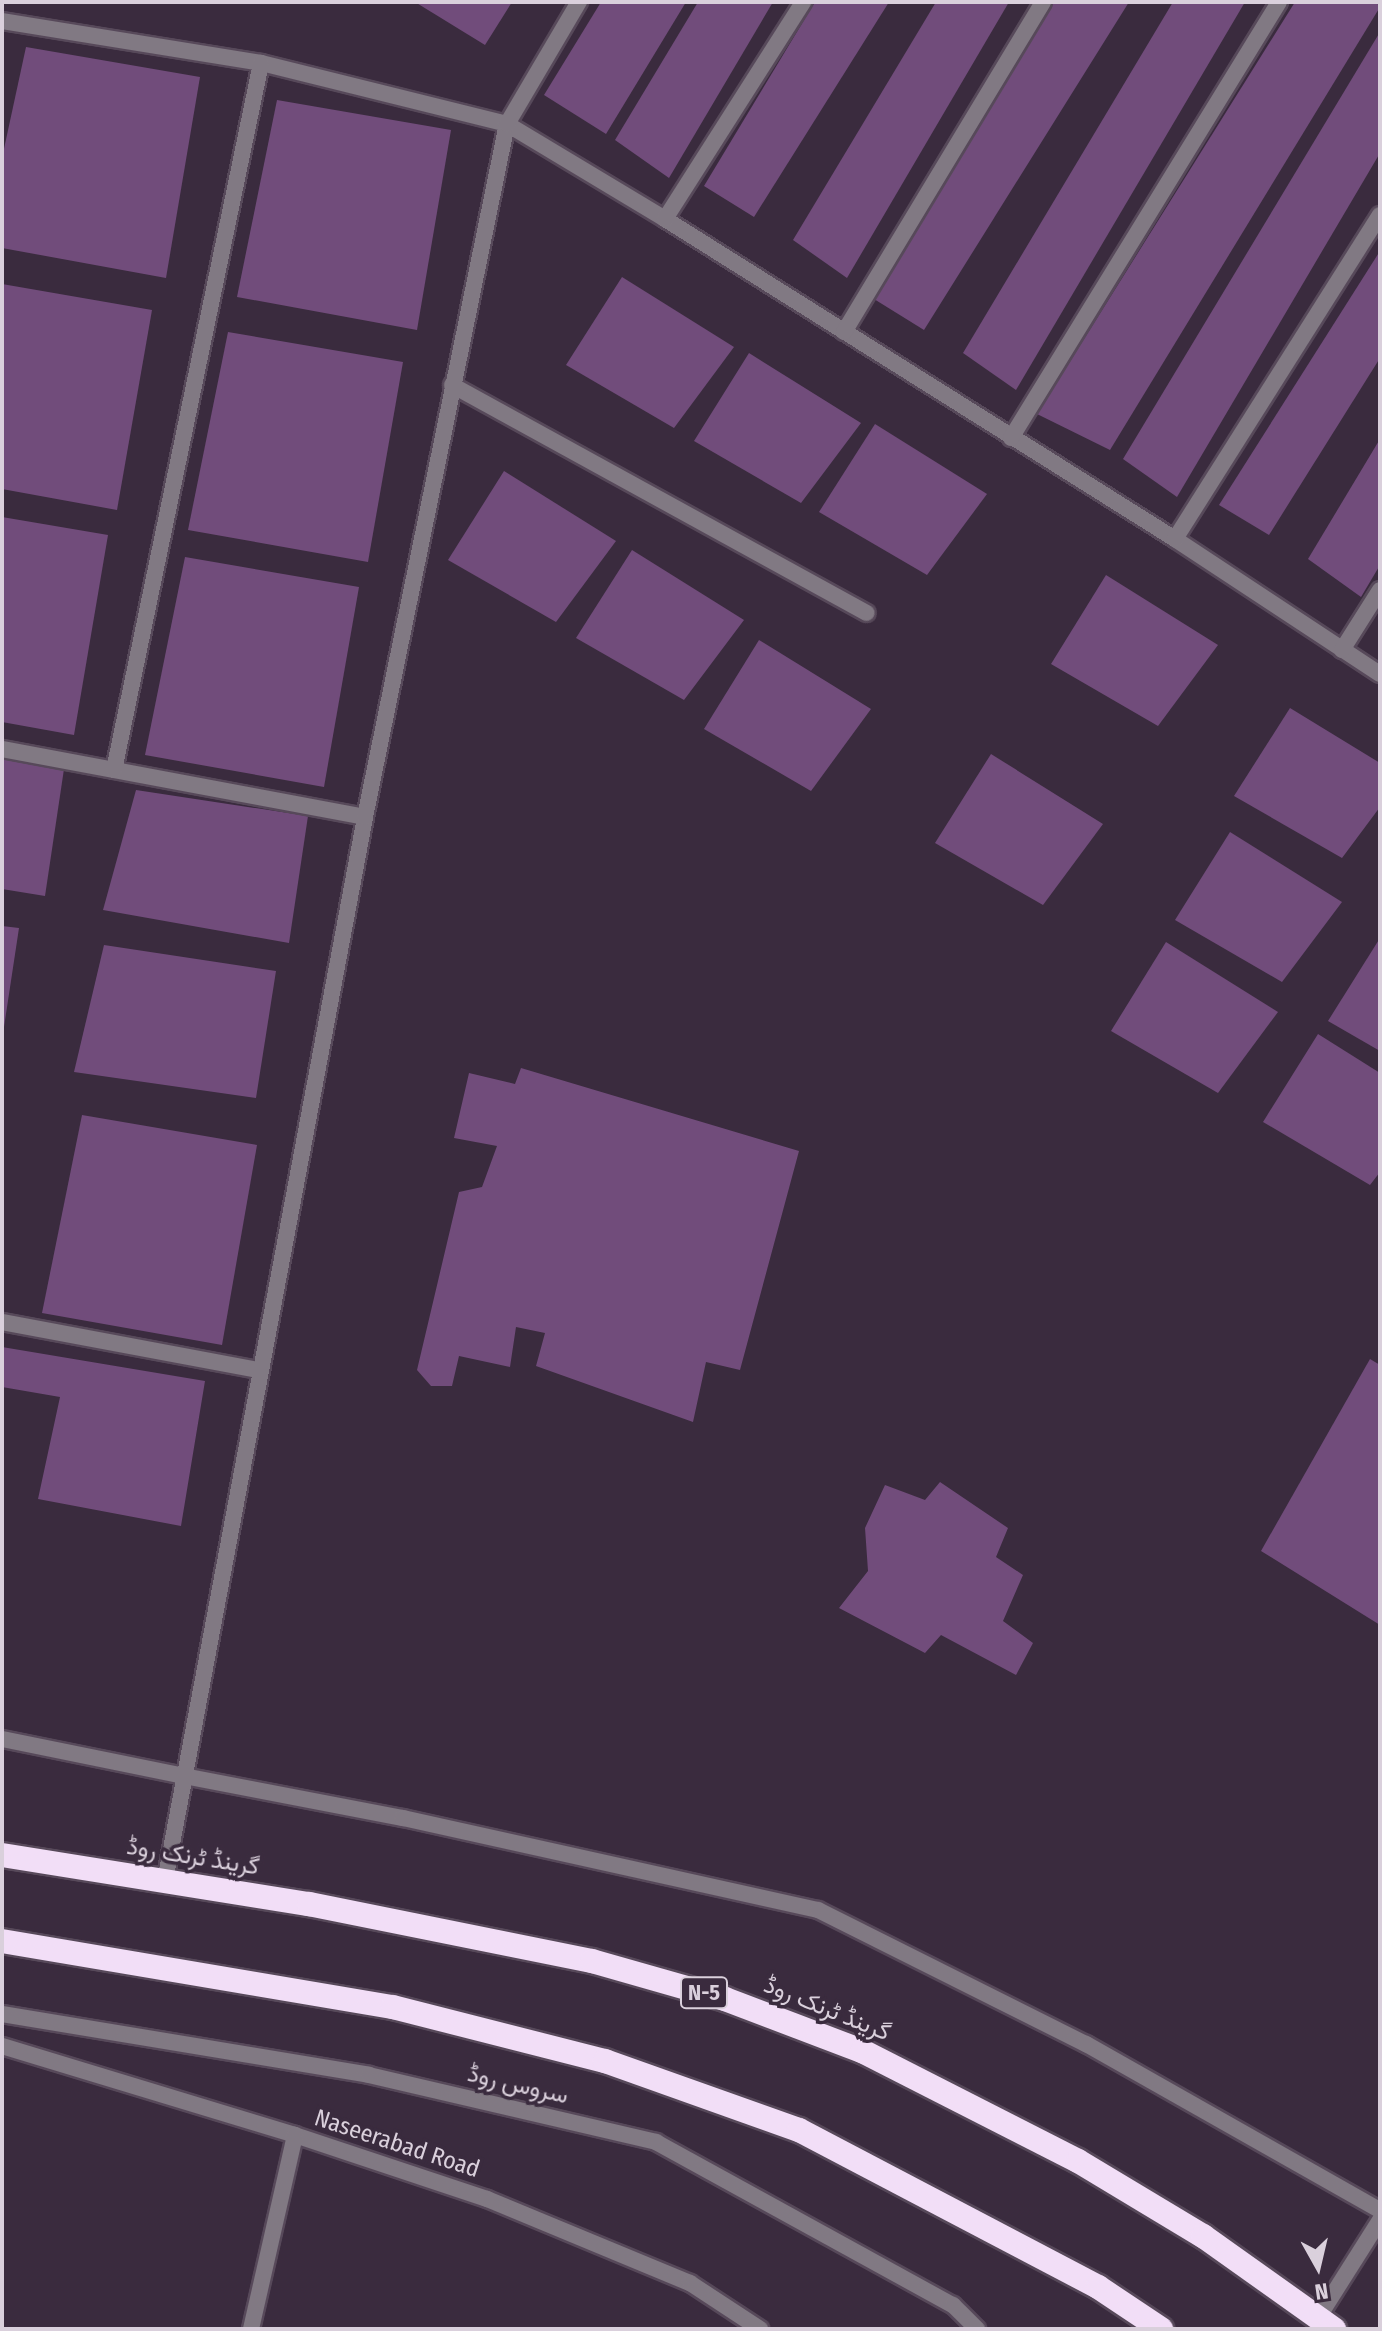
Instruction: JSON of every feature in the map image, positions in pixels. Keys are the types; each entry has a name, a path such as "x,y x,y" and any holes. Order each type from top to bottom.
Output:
{"highway":[{"name":"گرینڈ ٹرنک روڈ","path":"2,1855 309,1904 592,1961 725,1999 848,2045 1078,2161 1203,2236 1326,2323"},
{"path":"2,1941 393,2007 605,2061 799,2130 1085,2280 1161,2329"}],"street":[{"path":"165,1881 258,1370 365,817 507,124 579,2"},
{"path":"665,219 803,2"},
{"path":"844,332 1043,2"},
{"path":"1011,438 1279,2"},
{"path":"3,26 261,63 507,124 665,219 1175,539 1380,674"},
{"path":"114,770 261,63"},
{"path":"1175,539 1380,215"},
{"path":"452,385 866,613"},
{"path":"1342,650 1380,590"},
{"path":"2,749 365,817"},
{"path":"2,1322 258,1370"},
{"path":"2,1739 403,1818 818,1910 1086,2044 1380,2210"},
{"name":"سروس روڈ","path":"2,2014 369,2075 656,2142 953,2305 977,2329"},
{"name":"Naseerabad Road","path":"2,2046 295,2135 487,2199 676,2277 760,2329"},
{"path":"251,2329 295,2135"},
{"path":"1326,2323 1380,2220"}],"building":[{"path":"415,2 512,2 485,45"},
{"path":"601,2 686,2 606,134 544,95"},
{"path":"698,2 773,2 669,178 615,140"},
{"path":"815,2 889,2 754,217 704,186"},
{"path":"936,2 1009,2 847,278 793,240"},
{"path":"1052,2 1129,2 924,330 874,299"},
{"path":"1173,2 1245,2 1016,390 963,353"},
{"path":"1295,2 1376,2 1380,7 1110,450 1037,414"},
{"path":"1380,32 1380,153 1177,497 1123,459"},
{"path":"26,47 200,77 166,278 2,248 2,158"},
{"path":"277,100 451,130 417,330 237,297"},
{"path":"1380,251 1380,358 1269,535 1219,505"},
{"path":"622,277 734,347 674,428 566,365"},
{"path":"2,284 152,310 117,510 2,489"},
{"path":"228,332 403,362 368,562 188,530"},
{"path":"749,353 861,423 801,503 694,441"},
{"path":"875,424 987,494 927,575 819,512"},
{"path":"1380,439 1380,565 1361,597 1308,559"},
{"path":"504,471 616,541 556,622 448,560"},
{"path":"2,517 108,535 74,735 2,722"},
{"path":"632,550 744,620 684,700 576,638"},
{"path":"185,557 359,587 324,787 145,755"},
{"path":"1106,575 1218,645 1158,726 1051,664"},
{"path":"759,640 871,709 811,791 704,729"},
{"path":"1290,708 1380,763 1380,807 1342,858 1234,796"},
{"path":"991,754 1103,824 1043,905 935,843"},
{"path":"2,759 64,769 45,896 2,889"},
{"path":"136,790 308,816 289,943 103,910"},
{"path":"1230,832 1342,902 1282,982 1175,920"},
{"path":"2,926 19,928 4,1027 2,1027"},
{"path":"1380,938 1380,1051 1328,1021"},
{"path":"1166,942 1278,1012 1218,1093 1111,1031"},
{"path":"104,945 276,971 256,1098 74,1072"},
{"path":"1318,1034 1380,1073 1380,1172 1370,1185 1263,1122"},
{"path":"521,1068 799,1151 740,1370 706,1362 693,1422 536,1366 545,1333 516,1327 510,1367 459,1356 452,1386 431,1386 417,1370 459,1192 482,1187 497,1146 454,1138 469,1073 515,1084"},
{"path":"82,1115 257,1145 222,1345 42,1313"},
{"path":"2,1347 205,1381 181,1526 38,1499 60,1397 2,1387"},
{"path":"1370,1359 1380,1365 1380,1625 1261,1551"},
{"path":"940,1482 1008,1528 996,1557 1023,1575 1003,1621 1033,1643 1016,1675 941,1635 925,1653 839,1608 868,1571 865,1528 885,1485 925,1500"}]}
